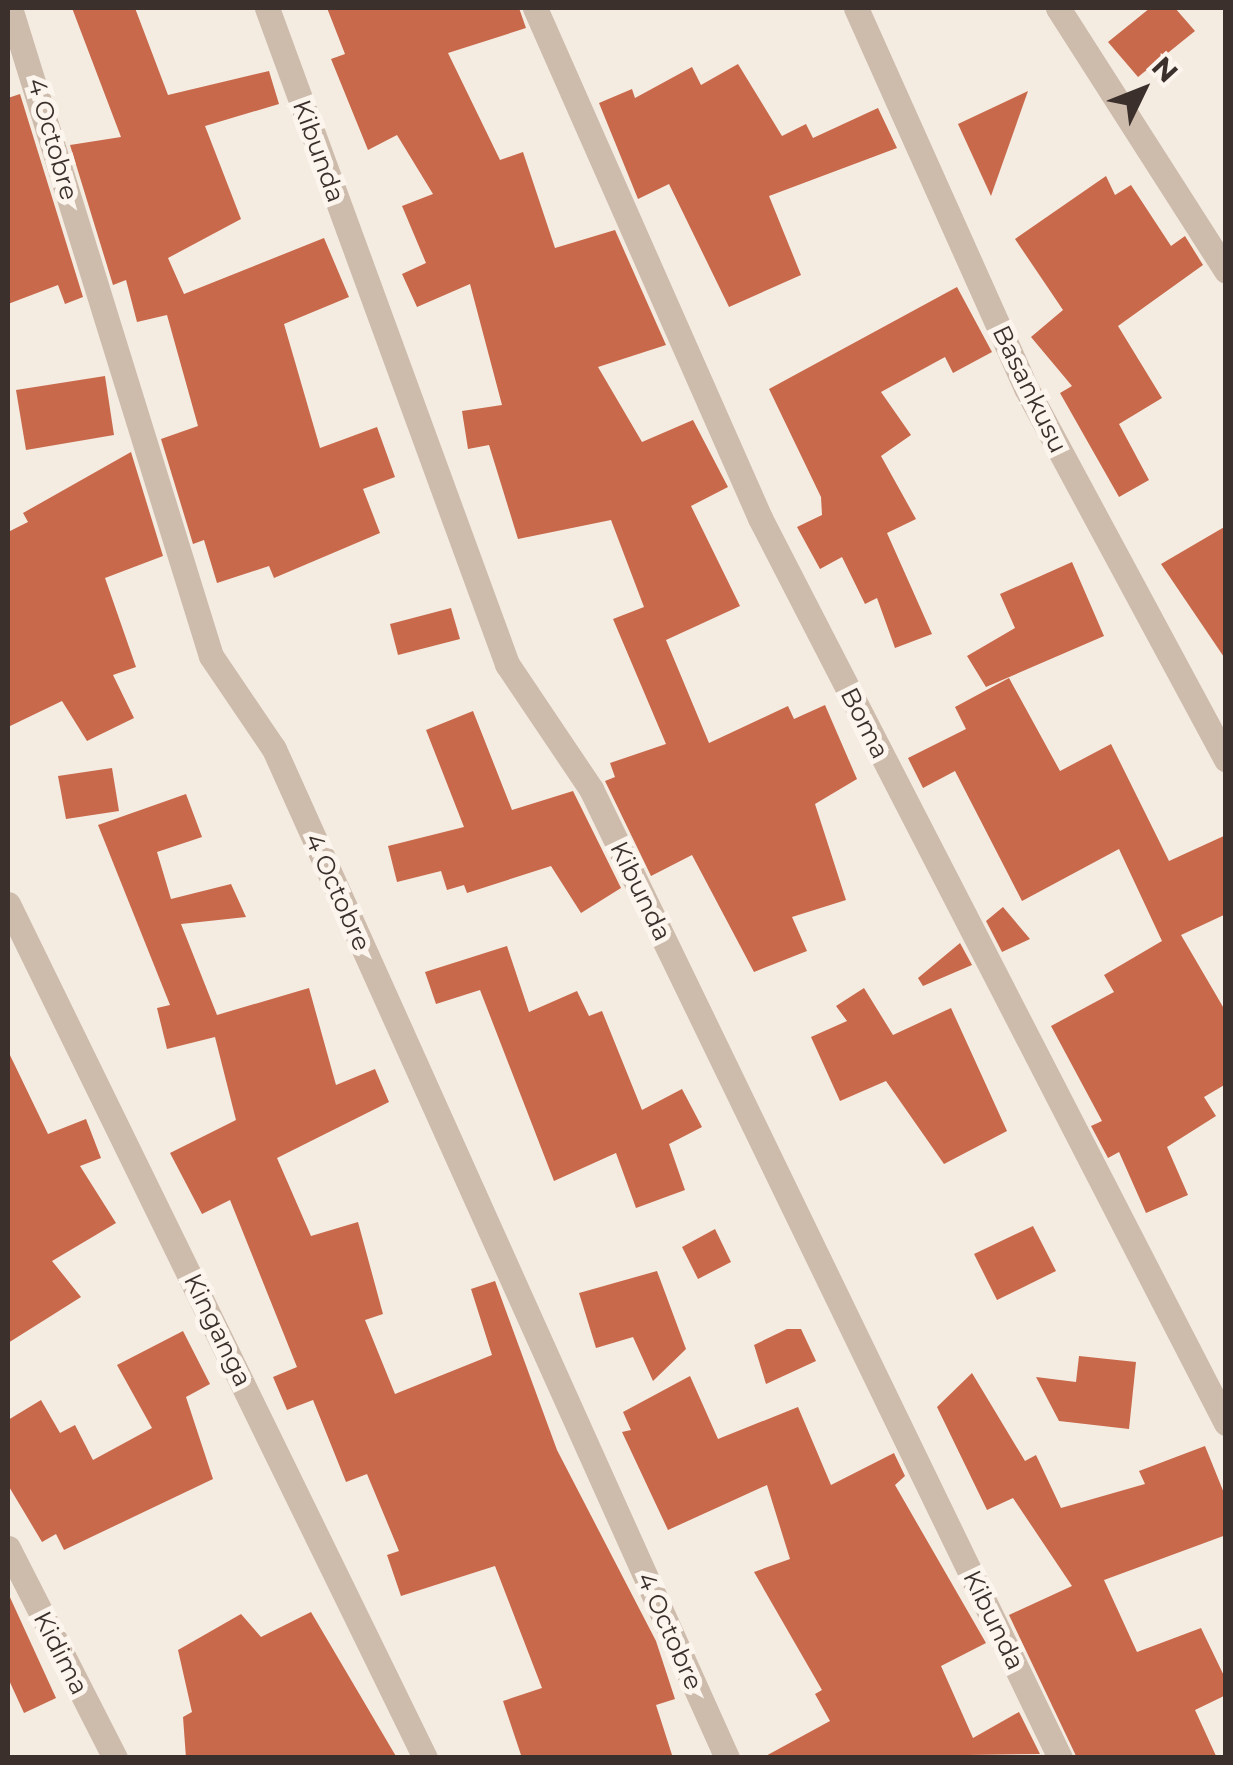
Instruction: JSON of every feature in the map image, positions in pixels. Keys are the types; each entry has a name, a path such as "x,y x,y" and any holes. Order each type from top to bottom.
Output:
{"street":[{"name":"4 Octobre","path":"10,8 211,656 274,749 727,1758"},
{"name":"Kibunda","path":"267,8 506,664 591,789 1060,1758"},
{"name":"Boma","path":"535,8 760,518 1226,1423"},
{"name":"Basankusu","path":"856,8 1026,388 1226,760"},
{"path":"1058,8 1226,271"},
{"name":"Kinganga","path":"8,904 425,1758"},
{"name":"Kidima","path":"8,1548 114,1758"}],"building":[{"path":"72,8 135,8 168,95 269,71 279,104 205,126 241,219 168,258 184,294 324,238 349,297 284,324 320,448 377,427 395,477 363,489 380,533 274,578 269,566 217,583 204,540 193,544 161,439 198,426 167,315 137,322 126,280 113,285 70,145 121,137"},
{"path":"327,8 519,8 526,28 448,53 500,160 523,152 555,248 615,230 666,345 598,367 642,442 693,420 728,487 691,506 740,606 666,640 709,743 788,706 794,719 825,705 857,779 815,804 846,900 792,917 807,951 754,972 692,855 651,876 605,781 615,777 610,763 666,744 613,619 644,607 611,520 518,539 489,445 468,449 462,411 502,405 470,284 417,307 402,274 426,263 402,206 433,194 397,135 368,150 331,59 345,54"},
{"path":"1150,8 1175,8 1195,31 1138,77 1108,42"},
{"path":"738,64 782,136 806,124 813,138 878,108 897,148 769,196 801,275 729,307 669,184 638,199 599,103 632,89 635,98 692,67 701,85"},
{"path":"1028,91 991,196 958,124"},
{"path":"20,94 83,297 65,304 58,285 8,304 8,98"},
{"path":"1106,176 1115,195 1131,185 1171,246 1185,236 1203,265 1118,326 1162,398 1119,424 1149,480 1119,497 1060,393 1072,386 1031,337 1063,310 1015,239"},
{"path":"957,287 992,352 953,373 945,357 881,392 911,435 881,456 916,519 887,533 932,634 895,648 877,598 865,604 842,557 820,569 797,527 822,515 821,497 769,389"},
{"path":"105,376 114,435 26,450 16,390"},
{"path":"131,452 163,556 105,578 136,667 113,675 134,718 87,741 62,701 8,727 8,532 28,522 23,513"},
{"path":"1226,526 1226,660 1161,564"},
{"path":"1072,562 1104,636 986,687 967,656 1015,628 1000,594"},
{"path":"451,608 460,639 398,655 390,624"},
{"path":"1009,678 1060,771 1111,744 1169,861 1226,835 1226,914 1181,935 1226,1012 1226,1084 1204,1097 1216,1116 1167,1147 1188,1195 1146,1213 1119,1152 1108,1158 1091,1126 1102,1121 1051,1026 1114,992 1104,975 1162,941 1119,849 1022,901 955,771 923,788 908,758 966,729 955,707"},
{"path":"473,711 512,810 573,791 621,888 581,913 551,866 467,893 464,885 447,890 441,871 397,882 388,846 464,827 426,730"},
{"path":"112,768 119,811 66,819 58,776"},
{"path":"186,794 202,837 157,852 171,899 231,884 246,917 181,924 217,1015 309,988 336,1085 375,1069 389,1102 277,1158 311,1236 358,1222 383,1314 365,1320 395,1394 492,1355 471,1289 495,1281 557,1450 656,1641 675,1699 656,1705 673,1758 522,1758 503,1701 542,1688 495,1566 401,1596 387,1555 399,1551 367,1474 346,1482 313,1400 287,1410 273,1377 297,1367 230,1200 202,1214 170,1153 236,1120 215,1037 167,1049 157,1008 170,1005 98,825"},
{"path":"1003,907 1030,939 1002,952 986,921"},
{"path":"960,943 972,965 923,986 918,978"},
{"path":"507,946 529,1012 577,991 589,1016 602,1011 642,1110 682,1089 702,1127 669,1144 685,1190 636,1208 616,1153 554,1181 480,990 436,1004 425,972"},
{"path":"864,988 893,1035 951,1008 1007,1131 944,1164 886,1081 840,1101 811,1037 847,1021 836,1006"},
{"path":"8,1051 48,1134 86,1119 101,1158 80,1166 116,1223 52,1261 81,1297 8,1343"},
{"path":"1033,1226 1056,1271 997,1300 974,1254"},
{"path":"715,1229 731,1262 698,1279 682,1247"},
{"path":"657,1271 686,1349 653,1381 633,1337 596,1348 579,1293"},
{"path":"787,1329 801,1329 816,1361 766,1384 754,1345"},
{"path":"183,1331 210,1384 186,1397 213,1479 64,1550 56,1534 42,1542 8,1485 8,1420 41,1400 60,1433 75,1425 93,1460 152,1428 117,1365"},
{"path":"1079,1356 1136,1362 1129,1429 1059,1421 1036,1377 1076,1382"},
{"path":"972,1373 1025,1461 1036,1455 1061,1508 1145,1484 1139,1471 1205,1446 1226,1498 1226,1535 1104,1580 1137,1652 1201,1628 1226,1680 1226,1695 1195,1710 1217,1758 1077,1758 1009,1615 1072,1586 1013,1498 987,1510 937,1407"},
{"path":"690,1376 718,1439 798,1407 831,1485 894,1453 905,1476 895,1485 986,1643 941,1666 973,1738 1019,1712 1040,1754 762,1758 830,1721 815,1694 822,1690 754,1572 790,1559 767,1485 668,1530 622,1432 631,1430 623,1412"},
{"path":"8,1593 56,1698 24,1713 8,1678"},
{"path":"311,1612 397,1758 186,1758 183,1717 192,1712 178,1650 241,1614 261,1637"}]}
